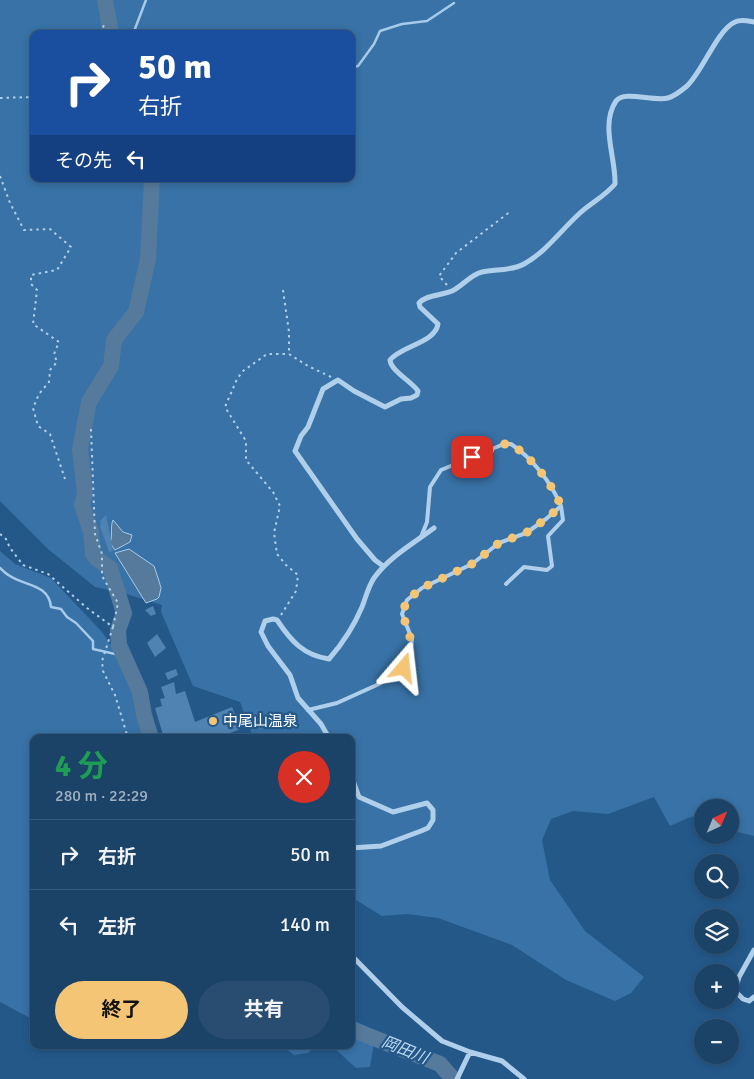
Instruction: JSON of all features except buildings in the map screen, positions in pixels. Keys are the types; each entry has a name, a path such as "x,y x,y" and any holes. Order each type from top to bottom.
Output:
{"street":[{"path":"384,566 375,560 357,539 295,451 301,436 308,427 323,390 338,380 354,391 385,406 417,395 418,391 415,386 392,368 390,360 396,354 422,342 438,328 438,324 420,308 419,303 422,299 452,291 480,272 523,265 550,245 589,205 615,184 610,127 612,111 618,98 624,96 656,100 673,97 688,85 729,26 736,21 754,22"},
{"path":"326,734 298,698 290,675 268,646 261,632 265,621 277,620 296,645 317,657 329,659 342,645 356,620 368,589 384,566 434,528"},
{"path":"355,786 359,797 392,812 427,804 433,810 433,820 428,828 380,846 355,848"},
{"path":"754,950 739,977 735,991 743,999 749,1001 754,997"},
{"path":"355,958 402,1007 442,1041 470,1052 502,1060 524,1079"},
{"path":"458,1077 470,1052"}],"lane":[{"path":"421,537 427,522 430,487 441,470 504,444 511,444 520,450 554,488 561,506 563,520 548,536 552,566 547,570 524,567 506,584"},
{"path":"308,710 337,703 379,684 404,668 410,656 412,639 402,614 407,600 422,588 472,564 499,543 526,533 561,506"}],"path":[{"path":"103,30 104,23"},
{"path":"0,98 30,97"},
{"path":"0,176 10,203 24,230 50,229 70,247 57,270 31,275 31,284 37,290 33,324 59,342 54,354 57,362 50,370 49,382 39,394 33,408 38,426 50,434 65,479"},
{"path":"452,291 439,276 456,253 511,211"},
{"path":"283,290 289,354"},
{"path":"277,620 296,591 298,576 277,554 274,533 280,506 273,492 246,460 246,441 225,407 237,379 243,371 267,354 289,354 308,366 338,380"},
{"path":"91,429 95,534 102,554 102,576 118,603 113,627 102,661 103,671 115,696 127,734"},
{"path":"0,534 6,539 10,548 23,565 48,574 87,608 113,627"}],"shaded area":[{"path":"0,0 754,0 754,836 739,832 739,799 694,799 694,816 670,826 654,797 608,814 573,811 551,819 542,840 550,880 585,931 644,977 631,993 615,1001 566,980 512,945 438,918 407,914 382,916 355,899 355,734 252,734 240,702 193,686 161,612 162,605 95,587 48,549 0,501"},
{"path":"113,520 123,532 132,535 130,542 115,550 110,543"},
{"path":"129,549 154,566 161,588 157,599 146,603 115,553"},
{"path":"0,551 15,564 51,578 103,633 126,669 143,734 30,734 30,1018 0,1002"},
{"path":"355,1021 376,1031 370,1067 356,1068 335,1049 355,1049"},
{"path":"286,1049 312,1049 308,1053 294,1055"}],"waterway":[{"path":"105,0 110,30"},
{"path":"135,30 146,0"},
{"path":"355,66 358,66 374,44 380,31 402,24 427,21 454,3"},
{"path":"150,734 140,692 119,645 118,630 124,613 110,568 93,554 91,532 82,505 85,494 80,449 89,402 111,366 114,340 136,312 148,259 152,182"},
{"path":"0,568 16,579 46,594 51,607 61,609 93,641 93,649 124,656"},
{"name":"岡田川","path":"355,1031 440,1064 453,1079"}],"place":[{"name":"中尾山温泉","path":"213,721"}],"route":[{"path":"404,668 410,656 412,639 402,614 407,600 422,588 472,564 499,543 526,533 561,506 554,488 520,450 511,444 504,444 472,457"}]}
